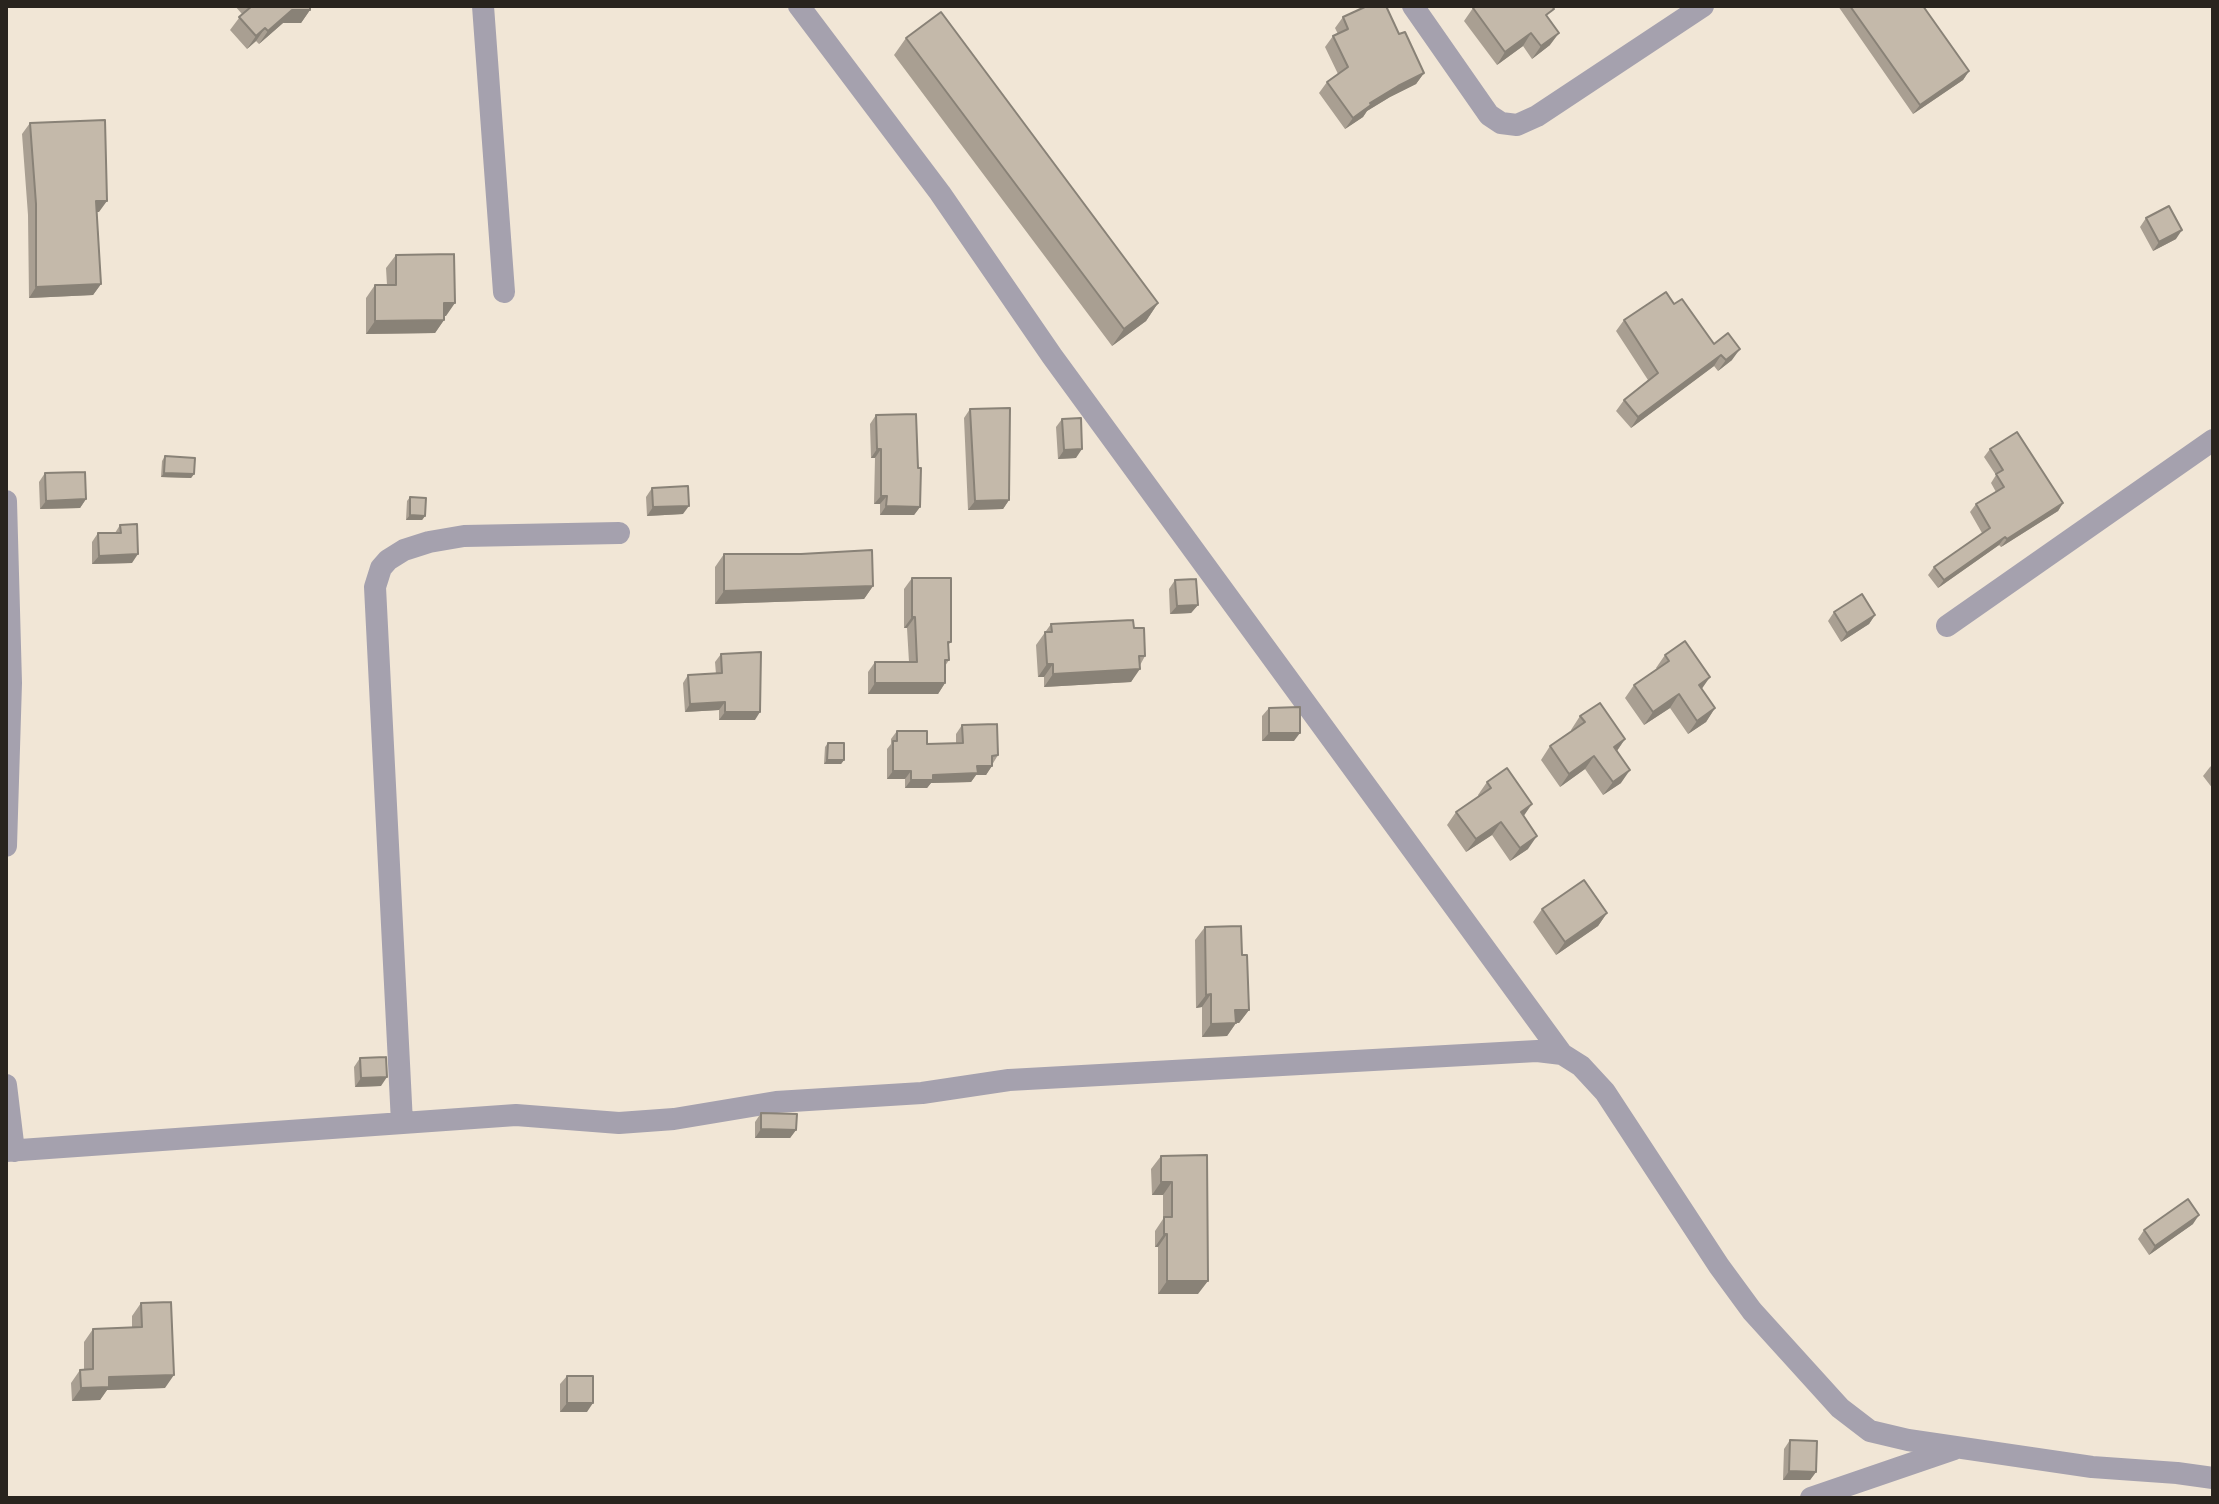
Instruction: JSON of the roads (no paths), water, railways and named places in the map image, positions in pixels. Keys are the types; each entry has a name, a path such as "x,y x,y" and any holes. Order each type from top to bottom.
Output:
{"street":[{"path":"483,6 504,292"},
{"path":"799,6 940,193 1052,356 1562,1054 1581,1066 1605,1092 1752,1311 1840,1408 1870,1431 1908,1440 2092,1467 2213,1478"},
{"path":"1413,6 1489,115 1501,123 1517,125 1537,116 1703,6"},
{"path":"1947,626 2213,440"},
{"path":"6,501 11,683 6,846"},
{"path":"402,1123 375,587 381,568 404,550 464,536 619,533"},
{"path":"6,1085 10,1151 516,1115 619,1123 674,1119 776,1102 922,1093 1009,1080 1537,1051 1562,1054"},
{"path":"1811,1498 1959,1447"}]}
